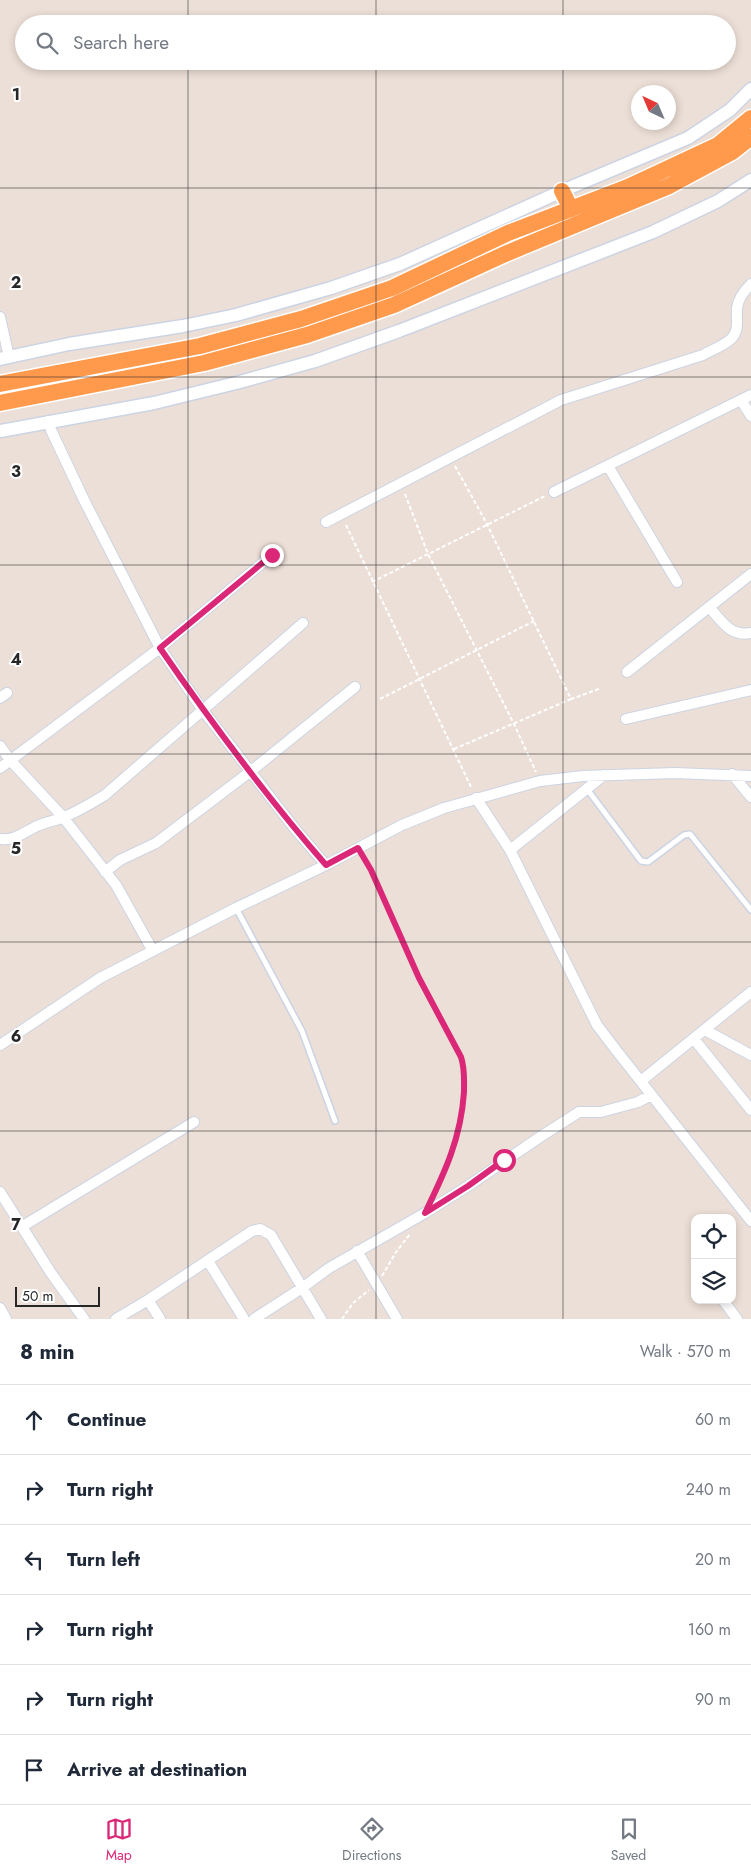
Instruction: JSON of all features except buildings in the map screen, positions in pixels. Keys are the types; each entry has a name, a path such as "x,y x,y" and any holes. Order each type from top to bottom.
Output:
{"highway":[{"path":"0,384 200,346 301,319 392,288 508,233 628,187 718,145 751,118"},
{"path":"0,403 204,364 307,335 385,308 505,254 669,186 732,152 751,137"},
{"path":"562,191 571,209"}],"street":[{"path":"0,317 5,358 69,344 183,326 236,315 330,288 400,264 562,191 688,138 730,110 751,89"},
{"path":"0,431 154,403 315,361 409,328 653,232 718,201 751,180"},
{"path":"326,522 561,400 703,355 731,338 736,331 738,321 737,307 745,290 751,284"},
{"path":"554,492 751,395"},
{"path":"741,400 751,416"},
{"path":"49,421 51,430 85,502 160,648 202,709 295,829 326,865"},
{"path":"608,466 677,582"},
{"path":"0,768 160,648 272,555"},
{"path":"627,672 751,574"},
{"path":"710,608 730,629 738,634 751,633"},
{"path":"0,840 16,838 36,827 91,804 105,795 303,623"},
{"path":"105,872 120,860 156,843 251,771 355,687"},
{"path":"626,719 751,690"},
{"path":"0,746 10,760 63,817 116,885 153,951"},
{"path":"732,774 751,797"},
{"path":"0,1045 100,978 402,825 444,808 540,781 604,775 732,774 751,776"},
{"path":"510,850 604,775"},
{"path":"476,798 510,850 598,1025 751,1221"},
{"path":"641,1082 751,992"},
{"path":"705,1030 751,1055"},
{"path":"694,1039 751,1110"},
{"path":"254,1319 329,1268 425,1213 580,1112 601,1112 638,1102 651,1095"},
{"path":"23,1226 194,1122"},
{"path":"0,1192 23,1226 50,1273 84,1319"},
{"path":"116,1319 252,1232 260,1229 271,1235 321,1319"},
{"path":"357,1251 397,1319"},
{"path":"208,1261 244,1319"},
{"path":"148,1300 160,1319"},
{"path":"726,1304 737,1319"},
{"path":"0,1308 6,1319"}],"lane":[{"path":"587,789 641,861 648,862 684,835 690,834 751,910"},
{"path":"236,908 302,1032 335,1121"}],"path":[{"path":"450,457 487,524 571,699"},
{"path":"401,482 428,554 514,724 540,781"},
{"path":"372,582 554,492"},
{"path":"340,514 421,678 476,798"},
{"path":"380,699 534,621"},
{"path":"453,749 599,689"},
{"path":"358,848 371,870 419,978 464,1066 463,1102 459,1131 443,1178 425,1213"},
{"path":"342,1319 353,1303 376,1284 396,1252 411,1233"}],"route":[{"path":"272,555 160,648 202,709 295,829 326,865 358,848 371,870 419,978 461,1057 464,1066 464,1079 459,1131 443,1178 425,1213 468,1186 504,1160"}]}
